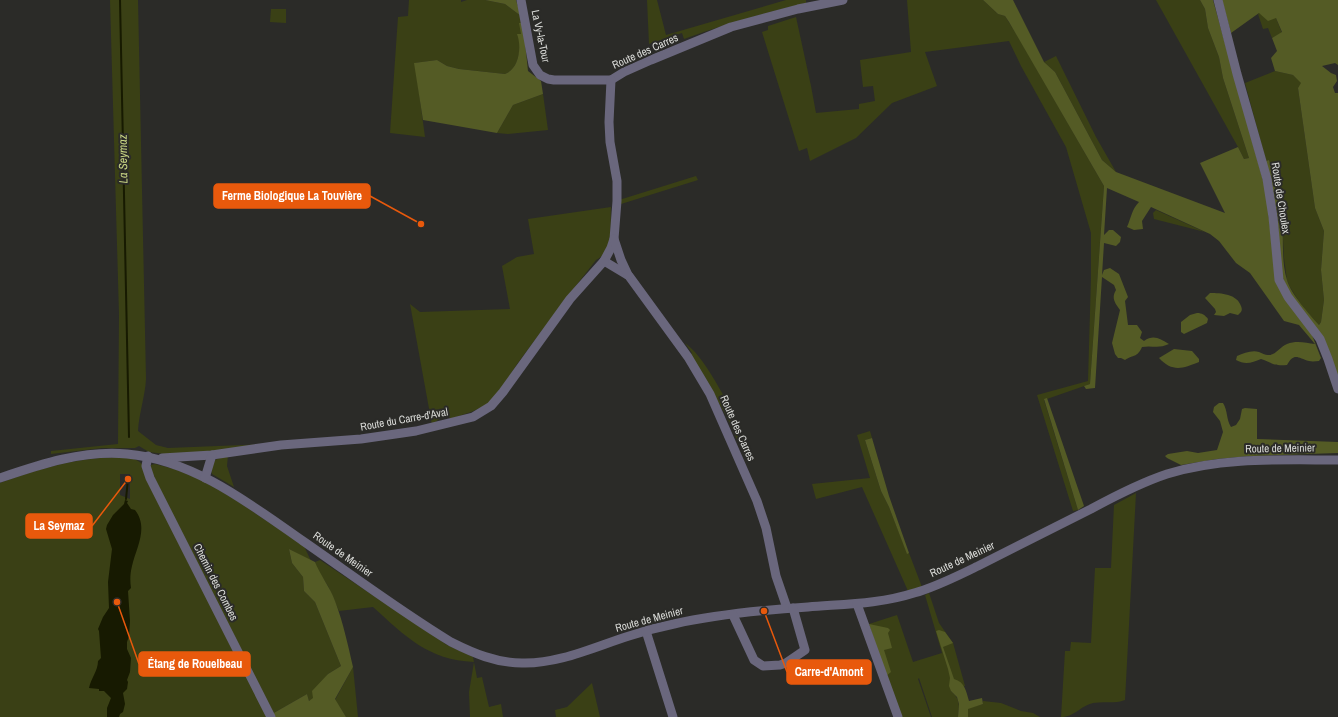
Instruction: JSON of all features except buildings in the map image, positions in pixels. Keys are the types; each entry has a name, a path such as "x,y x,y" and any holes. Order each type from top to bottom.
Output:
{"street":[{"name":"La Vy-la-Tour","path":"520,0 531,59 535,69 540,75 554,80 611,80"},
{"name":"Route des Carres","path":"629,276 604,261 614,239 617,181 610,142 609,122 611,80 624,72 651,60 731,27 798,9 843,0"},
{"name":"Route de Choulex","path":"1218,0 1237,74 1267,179 1273,217 1279,280 1288,297 1320,339 1338,389"},
{"name":"Route des Carres","path":"614,239 621,260 629,276 688,357 710,394 757,501 766,528 776,576 790,608 805,650 786,663 774,666 760,665 754,660 733,614"},
{"name":"Route du Carre-d'Aval","path":"159,459 212,455 281,446 388,436 445,425 479,414 490,406 503,392 570,299 604,261"},
{"name":"Route de Meinier","path":"0,478 45,463 81,455 113,453 148,456 178,465 205,478 249,504 451,642 476,654 492,659 521,663 566,658 646,631 690,621 733,614 790,608 857,604 894,599 947,581 1017,547 1131,488 1168,474 1224,462 1338,460"},
{"path":"205,478 212,455"},
{"name":"Chemin des Combes","path":"148,456 146,466 150,478 271,717"},
{"path":"857,604 898,717"},
{"path":"646,631 673,717"}],"green space":[{"path":"110,0 138,0 146,379 138,431 156,445 168,448 267,444 214,452 165,454 149,452 139,446 135,448 102,448 51,454 51,451 118,444 119,314"},
{"path":"409,0 461,0 461,2 467,0 485,0 505,4 521,16 521,35 518,35 520,45 518,57 514,67 505,74 459,69 447,66 437,60 415,63 425,137 390,133 398,17 408,16"},
{"path":"485,0 516,0 521,16 505,4"},
{"path":"647,0 657,0 666,35 786,0 806,0 806,3 714,28 684,39 682,33 649,44"},
{"path":"907,0 983,0 998,14 1005,16 1104,186 1090,384 1044,400 1078,510 1073,511 1037,395 1088,381 1091,233 1066,147 1021,66 1009,41 925,52 937,86 892,103 856,138 810,161 807,148 799,151 762,32 768,30 768,26 796,17 816,113 859,109 859,104 875,101 873,86 863,87 860,60 911,52"},
{"path":"983,0 1013,0 1044,62 1055,72 1102,160 1116,172 1225,213 1200,163 1238,147 1244,159 1249,158 1223,78 1219,57 1208,28 1205,9 1200,0 1213,0 1266,191 1275,274 1312,335 1321,358 1319,361 1310,361 1294,357 1287,365 1278,365 1261,359 1248,363 1242,363 1236,360 1237,356 1256,351 1266,355 1271,355 1285,345 1294,342 1315,344 1299,325 1284,321 1250,273 1236,263 1219,241 1210,234 1151,207 1142,221 1143,229 1134,230 1127,227 1133,211 1139,202 1107,188 1104,235 1109,230 1113,230 1121,237 1120,242 1116,246 1104,243 1102,275 1104,270 1110,268 1119,274 1128,297 1125,301 1128,325 1137,325 1142,332 1140,338 1144,341 1151,338 1157,338 1169,344 1162,346 1142,347 1137,354 1125,360 1118,358 1115,354 1112,343 1120,310 1114,300 1116,290 1114,285 1102,277 1095,388 1086,389 1084,386 1090,384 1104,186 1009,22 1005,16 998,14"},
{"path":"1156,0 1200,0 1205,9 1208,28 1219,57 1223,78 1249,158 1244,159"},
{"path":"1222,0 1338,0 1338,65 1335,63 1322,66 1336,75 1337,81 1333,87 1335,93 1338,93 1338,376 1284,283 1281,267 1277,213 1266,161 1269,160 1280,204 1283,227 1284,265 1287,280 1296,297 1319,325 1321,322 1324,300 1321,270 1324,231 1315,208 1298,88 1301,83 1293,75 1275,71 1271,58 1277,51 1272,38 1282,32 1276,18 1268,21 1259,13 1231,33"},
{"path":"271,9 286,9 286,23 270,22"},
{"path":"1258,14 1276,18 1282,33 1272,38 1268,28 1263,29"},
{"path":"519,23 523,23 528,71 541,81 543,94 513,105 497,133 423,120 414,63 437,60 447,66 459,69 505,74 510,71 516,63 518,57 519,45 517,34 521,34"},
{"path":"1056,56 1096,137 1116,172 1102,160 1055,72 1044,62"},
{"path":"1275,71 1293,75 1302,83 1298,88 1315,208 1324,231 1321,270 1324,300 1321,322 1319,325 1303,308 1287,280 1282,219 1269,160 1266,161 1245,83"},
{"path":"543,94 548,130 508,134 497,133 513,105"},
{"path":"696,176 698,180 621,204 619,200"},
{"path":"611,207 611,229 606,250 602,256 596,260 548,322 516,365 495,398 472,412 451,419 446,413 432,425 410,304 420,312 510,309 502,266 517,257 534,254 528,219"},
{"path":"1156,210 1205,232 1154,219 1153,213"},
{"path":"1210,293 1224,294 1236,299 1242,308 1241,311 1238,315 1230,313 1224,316 1214,315 1216,312 1215,309 1205,298"},
{"path":"1197,313 1206,316 1208,319 1207,323 1184,334 1181,332 1181,322 1190,315"},
{"path":"685,343 705,365 732,409 728,410 740,441 738,442 727,417 690,355 692,353"},
{"path":"1174,349 1192,351 1199,359 1199,362 1182,368 1168,366 1159,358"},
{"path":"1047,398 1084,506 1078,510 1044,399"},
{"path":"1219,403 1223,403 1225,406 1228,421 1231,427 1236,425 1240,419 1242,409 1257,409 1257,439 1338,442 1338,453 1250,456 1217,459 1181,465 1167,458 1165,456 1168,454 1187,451 1198,453 1217,450 1223,432 1220,421 1213,412 1214,407"},
{"path":"870,431 872,438 865,440 881,491 907,553 909,553 922,587 908,591 862,487 816,499 812,484 870,478 857,435"},
{"path":"872,438 889,496 909,553 907,554 889,507 881,491 865,440"},
{"path":"228,455 227,466 234,487 212,474 211,470 215,460"},
{"path":"117,457 128,458 142,464 268,717 0,717 0,483 49,467 87,459","holes":["120,474 130,474 130,499 120,495"]},
{"path":"155,464 174,469 202,480 234,499 304,546 311,561 289,549 292,563 303,577 304,591 315,602 341,666 328,674 313,699 309,701 307,694 272,714 150,469 151,465"},
{"path":"1136,493 1125,700 1088,704 1066,717 1061,717 1065,651 1070,651 1071,642 1091,643 1095,568 1111,568 1114,505"},
{"path":"289,549 315,562 333,596 338,609 353,667 335,699 346,717 274,717 272,714 307,694 309,701 313,698 312,691 328,674 341,666 315,602 304,591 303,577 292,563"},
{"path":"320,560 447,645 473,657 474,662 443,657 418,645 396,628 373,607 339,611 328,586 318,571 315,562"},
{"path":"929,593 939,623 953,643 965,686 951,691 958,700 958,717 932,717 919,678 918,679 931,717 900,717 869,624 897,615 913,662 942,653 925,595"},
{"path":"869,624 888,628 890,630 888,633 892,648 884,650 891,672 886,676"},
{"path":"939,630 945,632 953,643 943,647 954,679 961,682 966,690 969,701 982,698 983,704 968,709 968,717 958,717 959,704 957,697 951,691 949,686 950,678 948,669 936,631"},
{"path":"474,662 477,678 482,677 489,707 501,704 503,717 470,717 469,692"},
{"path":"353,667 358,717 346,717 335,700"},
{"path":"592,683 600,717 556,717 555,710 567,707"},
{"path":"983,701 1001,703 1021,711 1033,713 1040,717 968,717 968,708 983,704"}],"shaded area":[{"path":"125,500 128,501 127,503 131,509 135,510 141,524 140,538 131,569 131,588 128,591 130,621 127,649 131,658 130,672 127,680 127,689 123,693 125,704 123,712 119,717 107,717 107,708 111,698 104,691 89,688 97,668 98,661 101,658 98,629 109,608 108,582 112,549 106,529 113,515 124,504"}],"waterway":[{"name":"La Seymaz","path":"120,0 129,437"},
{"name":"La Seymaz","path":"126,499 128,479"}],"place":[{"name":"Ferme Biologique La Touvière","path":"421,224"},
{"name":"La Seymaz","path":"128,479"},
{"name":"Étang de Rouelbeau","path":"117,602"},
{"name":"Carre-d'Amont","path":"764,611"}]}
